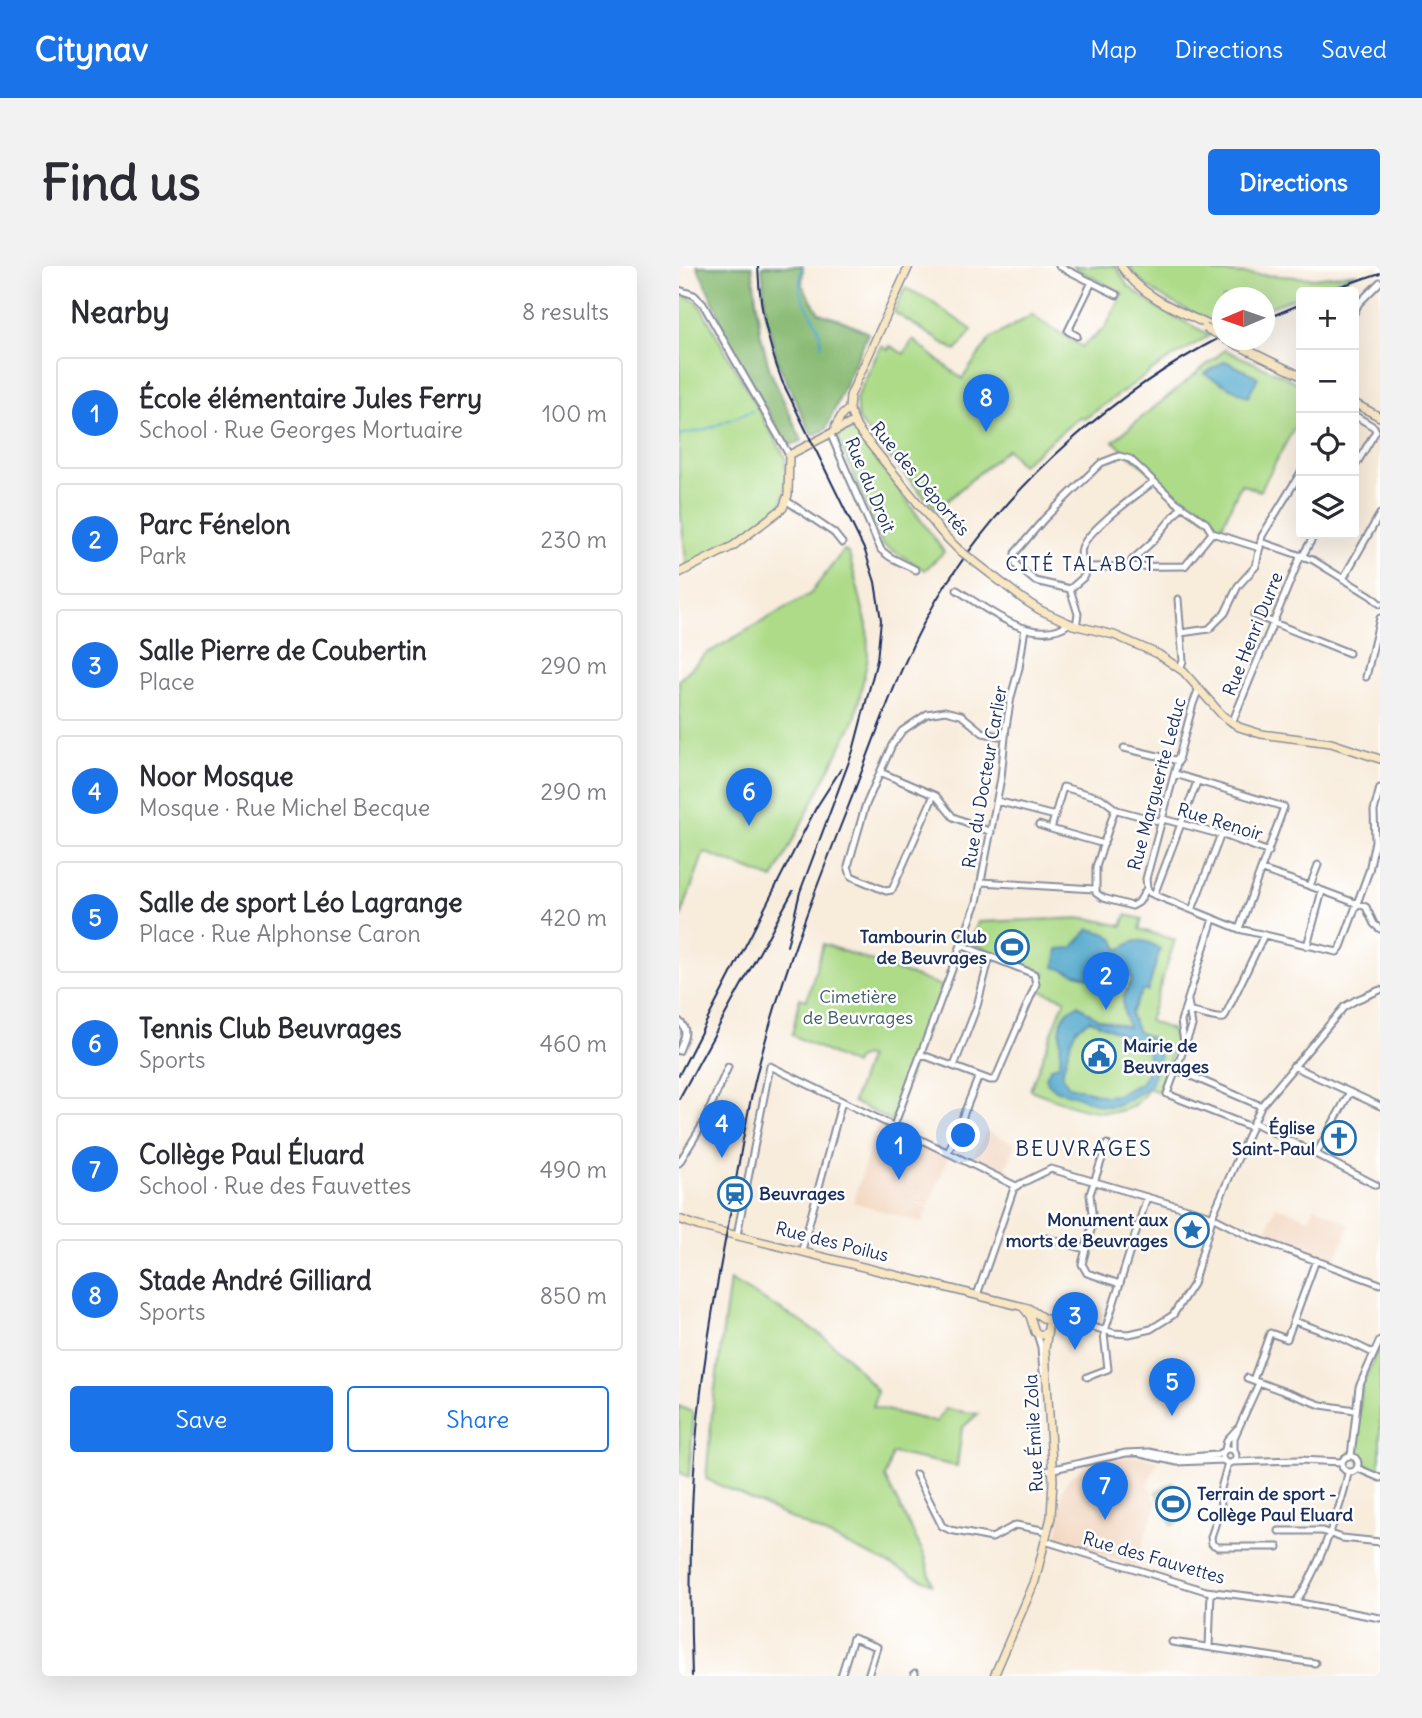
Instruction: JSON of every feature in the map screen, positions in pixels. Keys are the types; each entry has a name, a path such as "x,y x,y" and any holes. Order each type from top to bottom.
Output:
{"street":[{"name":"Rue du Droit","path":"830,433 849,405 909,266"},
{"path":"1059,266 1117,295"},
{"path":"1123,266 1130,278 1152,295 1212,329"},
{"path":"1077,336 1068,331 1093,282"},
{"path":"1359,303 1380,282"},
{"path":"679,290 694,295 703,304 789,454 787,501 778,512 737,543 679,573"},
{"path":"1252,350 1296,373"},
{"name":"Rue des Déportés","path":"849,405 853,422 958,549 1027,602 1073,625 1105,632 1138,644 1180,668 1232,723"},
{"path":"1359,406 1380,417"},
{"path":"1359,418 1375,428 1374,436 1359,460"},
{"name":"Rue du Droit","path":"789,454 853,422"},
{"name":"Rue du Droit","path":"830,433 881,550 916,570"},
{"path":"1070,589 1031,579 1015,562 1014,555 1017,548 1044,519 1107,460 1119,456 1127,458 1182,506 1206,523 1212,533 1302,555 1380,602"},
{"path":"1181,633 1206,630 1229,608 1238,586 1254,569 1260,545 1299,476"},
{"path":"1070,589 1086,574 1087,566 1081,554 1086,540 1153,482"},
{"path":"787,501 834,533 842,543"},
{"path":"1130,567 1132,560 1182,506"},
{"path":"1343,579 1380,514"},
{"path":"1087,566 1186,566 1212,533"},
{"name":"Rue Henri Durre","path":"1232,723 1302,555 1312,539"},
{"path":"957,590 1025,628 1055,631 1073,625 1078,614 1070,589"},
{"path":"1178,599 1183,661 1180,668"},
{"path":"1254,615 1349,653"},
{"path":"1366,677 1380,618"},
{"name":"Rue du Docteur Carlier","path":"894,1126 974,911 997,801 1011,697 1020,664 1025,628"},
{"name":"Rue Marguerite Leduc","path":"1147,888 1146,879 1199,688"},
{"path":"934,795 893,889 886,891 854,878 849,873 848,866 865,807 899,733 931,713 941,711 955,712 983,733 1005,737"},
{"path":"1232,723 1261,734 1336,744 1380,759"},
{"path":"1124,748 1179,761"},
{"path":"880,772 934,795 953,817 991,832"},
{"path":"1175,774 1281,805 1284,811 1239,929"},
{"path":"1154,895 1197,782"},
{"path":"1051,829 1063,787 1098,797 1115,809 1096,867 1094,889 1097,895 1132,906 1139,902 1147,888 1154,895 1239,929 1331,952 1340,949 1369,872 1374,849 1374,815 1380,788"},
{"path":"997,801 1055,816"},
{"name":"Rue Renoir","path":"1115,809 1221,834 1269,852"},
{"path":"1039,825 1104,844"},
{"path":"1192,911 1221,834"},
{"path":"1310,886 1318,865"},
{"path":"1262,870 1369,910 1372,922 1380,929"},
{"path":"981,882 1094,889"},
{"path":"1307,946 1322,891"},
{"path":"1183,1048 1181,1025 1213,919"},
{"path":"1187,1011 1224,1018 1264,935"},
{"path":"920,1054 992,1081 997,1078 1036,982 1034,974 961,945"},
{"path":"954,1066 977,1006 990,956"},
{"path":"1033,1324 1038,1318 1072,1321 1121,1334 1141,1333 1170,1318 1193,1284 1213,1217 1261,1106 1344,1007 1380,990"},
{"path":"1187,1011 1192,1024 1167,1094 1252,1125 1376,1185"},
{"path":"679,1021 685,1030 679,1051"},
{"path":"737,1235 770,1066 1016,1186"},
{"path":"1293,1066 1380,1107"},
{"path":"679,1163 703,1124 728,1067"},
{"path":"1175,1069 1261,1106"},
{"path":"948,1153 979,1076"},
{"path":"1315,1154 1350,1092"},
{"path":"801,1250 842,1101"},
{"path":"1107,1144 1090,1197 1093,1222 1082,1264 1085,1272 1120,1284"},
{"path":"977,1295 1016,1186 1051,1169 1213,1217 1249,1236 1380,1284"},
{"path":"1087,1377 1108,1368 1105,1358 1105,1330 1147,1197"},
{"name":"Rue des Poilus","path":"679,1219 1023,1307 1033,1310 1045,1319"},
{"path":"1047,1238 1085,1249"},
{"path":"1228,1462 1235,1459 1234,1440 1270,1333 1287,1339 1316,1260"},
{"path":"1023,1307 1036,1333 1042,1335 1072,1321"},
{"path":"1045,1319 1049,1323 1048,1332"},
{"path":"1294,1321 1373,1353"},
{"name":"Rue Émile Zola","path":"994,1676 1035,1581 1051,1520 1045,1351 1048,1332"},
{"name":"Rue Émile Zola","path":"1036,1333 1042,1354 1047,1399"},
{"path":"1351,1456 1361,1380 1380,1340"},
{"path":"1253,1381 1321,1405 1355,1410"},
{"path":"1239,1427 1227,1440 1224,1451 1228,1462 1220,1492 1221,1507 1212,1544 1278,1548"},
{"path":"1051,1470 1149,1452 1181,1458 1216,1455 1224,1451 1255,1460"},
{"path":"1134,1453 1177,1462 1342,1462"},
{"path":"1348,1472 1343,1468 1342,1462 1351,1456"},
{"path":"1351,1456 1357,1461 1357,1468"},
{"path":"1348,1472 1357,1468 1380,1478"},
{"path":"1295,1602 1304,1588 1342,1500 1348,1472"},
{"path":"916,1474 945,1529 990,1538 1016,1525 1047,1531"},
{"path":"1279,1531 1320,1531 1342,1538 1380,1542"},
{"name":"Rue des Fauvettes","path":"1045,1541 1211,1592 1295,1602 1380,1618"},
{"path":"1209,1647 1211,1592"},
{"path":"841,1676 853,1638 877,1647 868,1676"},
{"path":"1172,1642 1315,1663"}],"shaded area":[{"path":"877,1124 948,1158 922,1223 853,1202"},
{"path":"986,1131 1016,1144 1005,1173 972,1159"},
{"path":"1276,1206 1309,1218 1315,1206 1350,1225 1334,1263 1264,1238"},
{"path":"1138,1456 1158,1461 1148,1484 1157,1504 1136,1567 1057,1540 1062,1491 1069,1478 1086,1466"}],"green space":[{"path":"697,266 752,266 760,332 770,371 802,441 791,445 784,440 723,332 717,310"},
{"path":"762,266 803,266 802,285 819,313 868,333 826,429 812,436 778,363 766,315"},
{"path":"1072,266 1116,266 1127,285 1154,306 1210,335 1160,365 1084,419 1080,417 1021,465 1007,449 936,510 858,420 856,399 881,346 888,350 890,346 904,354 913,340 962,379 990,339 1032,315 1082,347 1105,328 1123,294"},
{"path":"1129,266 1214,266 1214,272 1313,278 1358,273 1320,287 1296,287 1296,297 1275,305 1275,287 1212,287 1212,322 1157,293 1136,276"},
{"path":"905,288 926,298 972,330 956,351 894,312"},
{"path":"679,293 698,302 785,457 786,489 781,505 739,539 687,567 679,501"},
{"path":"1225,350 1296,382 1296,424 1260,491 1241,484 1221,528 1189,505 1113,441"},
{"path":"854,428 944,552 925,570 882,544 837,435"},
{"path":"844,550 849,554 867,625 868,657 855,719 773,879 704,852 679,922 679,680 706,654 810,594"},
{"path":"1126,915 1142,919 1139,929 1175,940 1149,1021 1172,1030 1176,1042 1158,1092 1148,1088 1138,1102 1125,1109 1110,1112 1077,1107 1030,1090 1065,999 1039,990 1045,973 970,943 978,922 1088,918 1122,926"},
{"name":"Cimetière de Beuvrages","path":"823,944 942,986 892,1121 853,1102 868,1058 864,1056 857,1059 854,1065 792,1035 800,998 807,1000"},
{"path":"730,1280 811,1328 842,1352 877,1391 873,1407 936,1422 945,1409 978,1414 962,1428 957,1466 892,1453 885,1478 925,1556 932,1584 706,1479 713,1403"},
{"path":"1380,1345 1380,1471 1362,1465 1355,1452 1362,1385"},
{"path":"679,1406 694,1413 689,1477 679,1472"},
{"name":"Terrain de sport - Collège Paul Eluard","path":"1173,1483 1190,1516 1172,1525 1156,1492"}],"water":[{"path":"1225,361 1258,377 1248,397 1204,374"},
{"path":"1089,929 1110,936 1117,948 1141,941 1160,949 1148,991 1142,991 1130,1014 1138,1032 1155,1040 1160,1057 1149,1088 1117,1105 1099,1105 1057,1091 1048,1083 1046,1077 1051,1067 1059,1065 1061,1023 1069,1010 1078,1005 1098,1019 1128,1027 1123,1003 1132,981 1127,967 1120,962 1111,963 1106,984 1055,967 1058,949 1072,948","holes":["1090,1020 1146,1045 1148,1064 1144,1078 1141,1083 1117,1095 1105,1096 1069,1086 1063,1078 1076,1029"]}],"waterway":[{"path":"802,266 800,291 817,325 821,346"},
{"path":"679,435 704,430 752,411"}],"railway":[{"path":"758,266 762,310 777,367 865,551 875,582 881,620 877,660 853,751 800,892 787,946"},
{"path":"1338,287 1380,273"},
{"path":"1275,315 1296,306"},
{"path":"692,1676 691,1547 698,1419 712,1313 748,1111 762,1053 791,958 882,717 905,661 932,607 975,543 1004,508 1036,473 1106,411 1183,358 1212,342"},
{"path":"679,1075 816,808 841,769"},
{"path":"679,1099 793,891"}],"place":[{"name":"Stade André Gilliard","path":"986,432"},
{"name":"Tennis Club Beuvrages","path":"749,826"},
{"name":"Tambourin Club de Beuvrages","path":"1012,947"},
{"name":"Parc Fénelon","path":"1106,1010"},
{"name":"Mairie de Beuvrages","path":"1099,1056"},
{"name":"Église Saint-Paul","path":"1339,1138"},
{"name":"Noor Mosque","path":"722,1158"},
{"name":"École élémentaire Jules Ferry","path":"899,1180"},
{"name":"Beuvrages","path":"735,1194"},
{"name":"Monument aux morts de Beuvrages","path":"1192,1230"},
{"name":"Salle Pierre de Coubertin","path":"1075,1350"},
{"name":"Salle de sport Léo Lagrange","path":"1172,1416"},
{"name":"Terrain de sport - Collège Paul Eluard","path":"1173,1504"},
{"name":"Collège Paul Éluard","path":"1105,1520"}],"district":[{"name":"CITÉ TALABOT","path":"1081,564"},
{"name":"BEUVRAGES","path":"1084,1149"}]}
